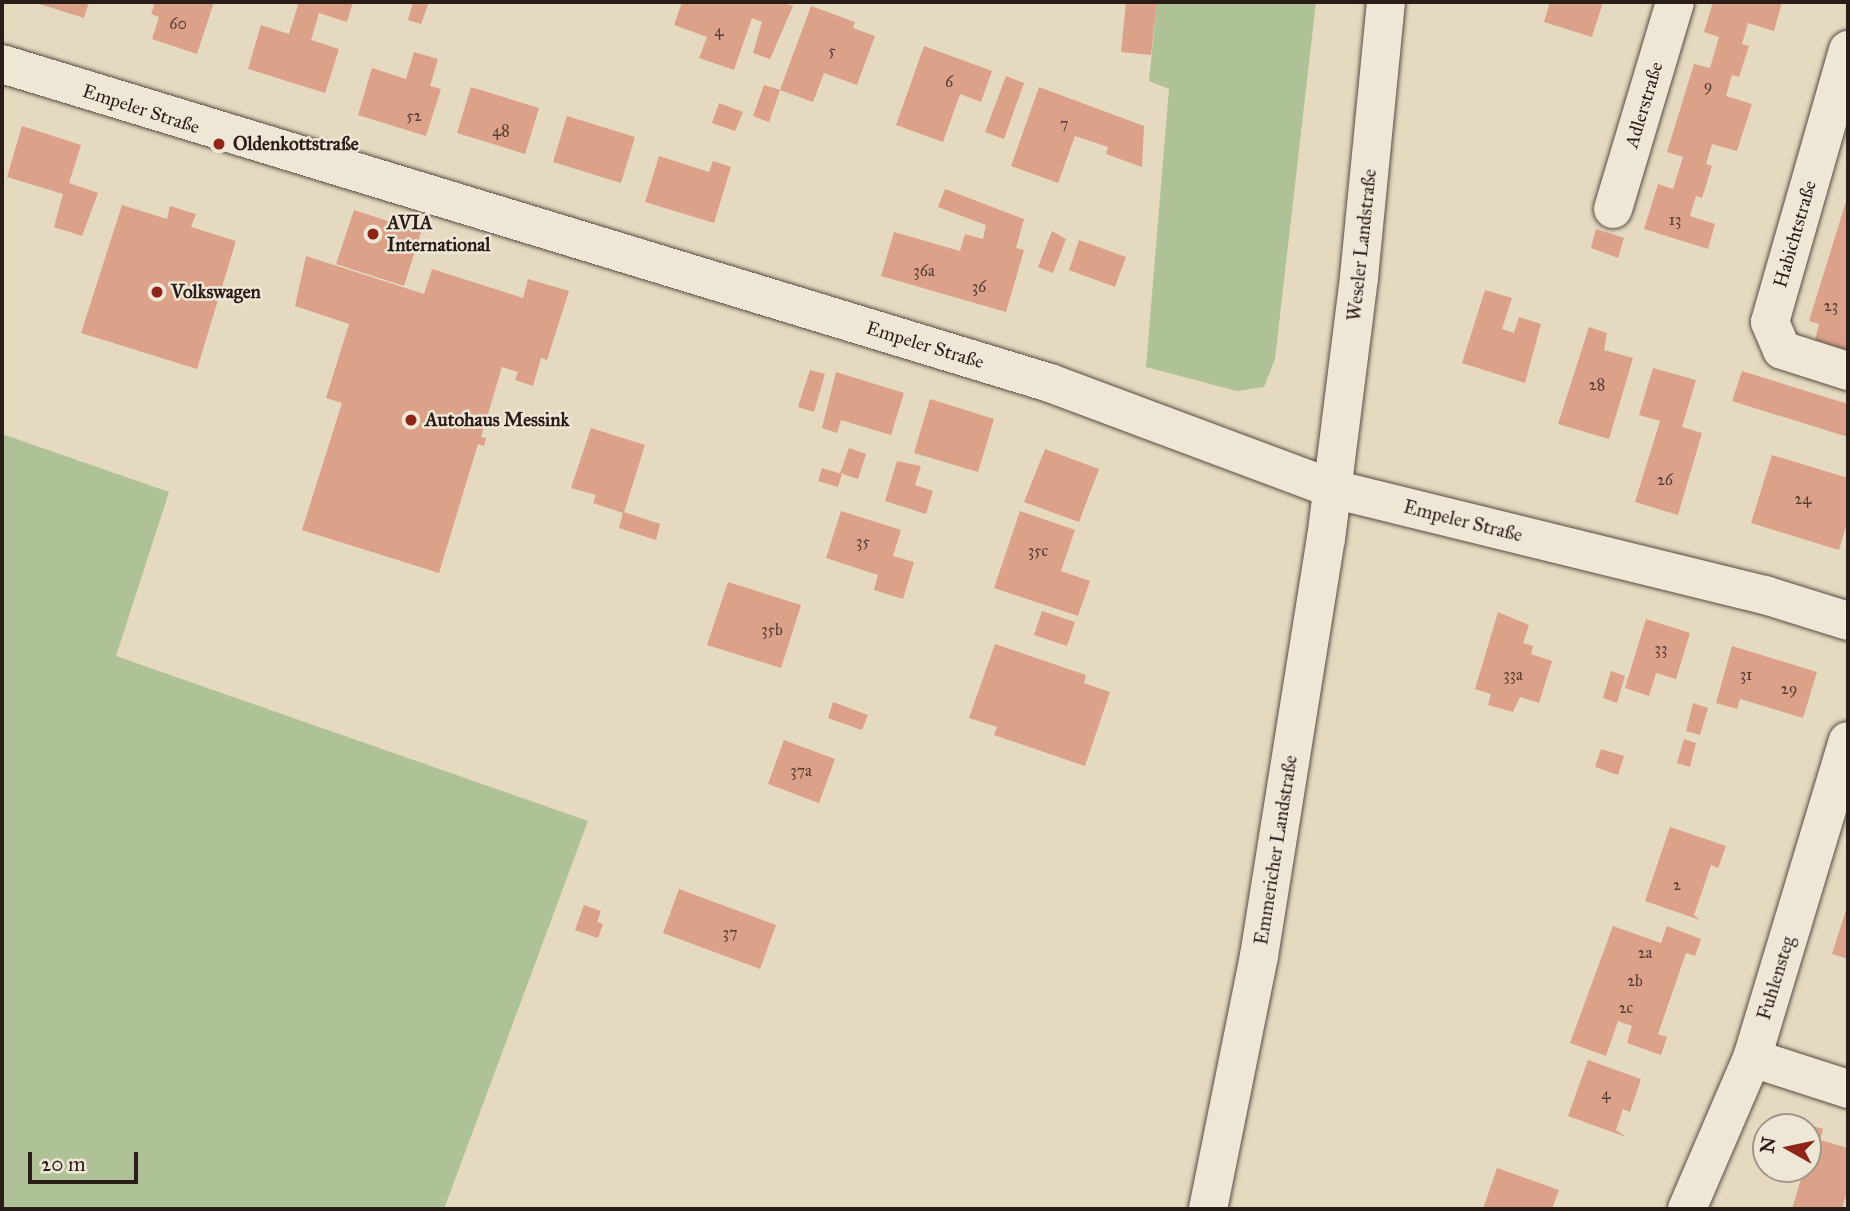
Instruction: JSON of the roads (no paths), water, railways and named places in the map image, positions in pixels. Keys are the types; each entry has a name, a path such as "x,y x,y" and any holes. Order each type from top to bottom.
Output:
{"street":[{"name":"Weseler Landstraße","path":"1333,489 1386,2"},
{"name":"Adlerstraße","path":"1613,209 1675,2"},
{"name":"Habichtstraße","path":"1848,50 1770,321 1782,350 1848,372"},
{"name":"Empeler Straße","path":"2,64 1050,383 1333,489 1765,596 1848,621"},
{"name":"Emmericher Landstraße","path":"1208,1209 1259,956 1333,489"},
{"name":"Fuhlensteg","path":"1687,1209 1752,1058 1848,741"},
{"path":"1752,1058 1848,1088"}],"place":[{"name":"Oldenkottstraße","path":"219,144"},
{"name":"AVIA International","path":"373,234"},
{"name":"Volkswagen","path":"157,292"},
{"name":"Autohaus Messink","path":"411,420"}]}
